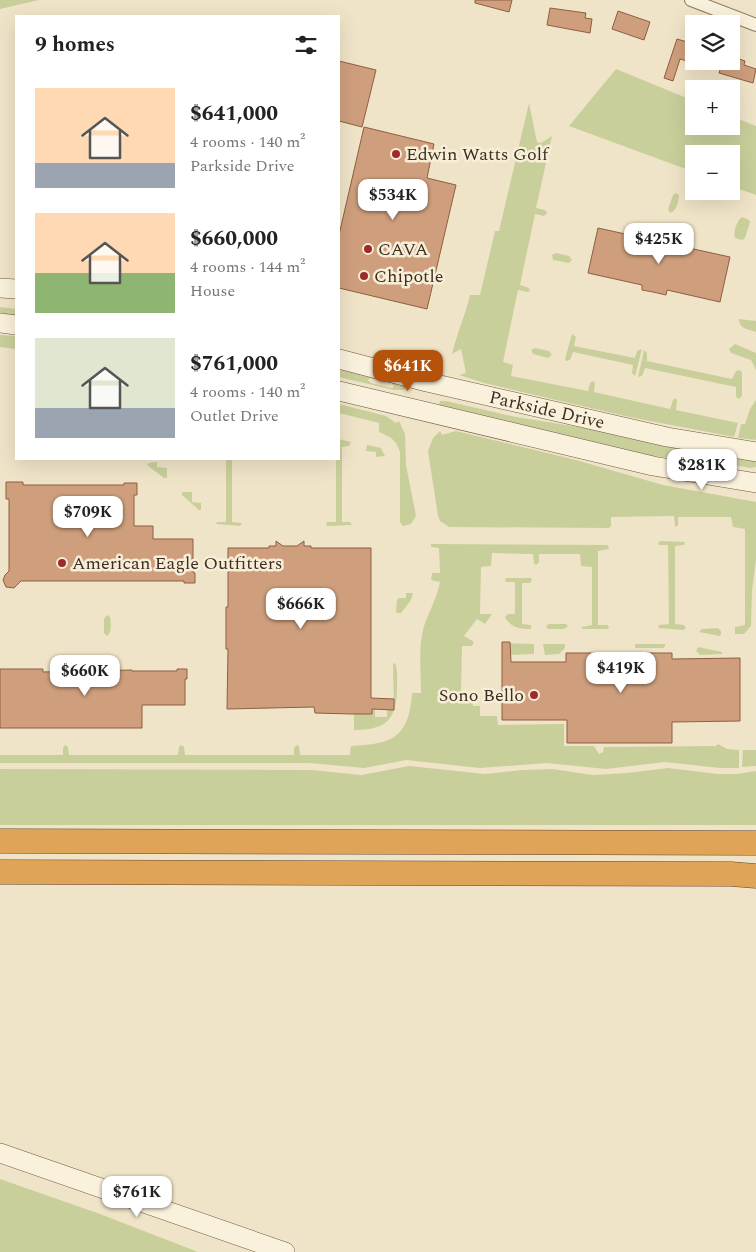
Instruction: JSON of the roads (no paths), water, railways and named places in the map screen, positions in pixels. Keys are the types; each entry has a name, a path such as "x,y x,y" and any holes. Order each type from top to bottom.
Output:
{"highway":[{"path":"0,841 756,843"},
{"path":"0,872 721,874 756,876"}],"street":[{"path":"691,0 756,25"},
{"path":"0,288 15,289"},
{"path":"0,324 15,325"},
{"name":"Parkside Drive","path":"340,359 427,382 667,437 756,452"},
{"path":"421,410 427,382"},
{"name":"Parkside Drive","path":"340,391 653,466 756,483"},
{"path":"0,1153 284,1252"}],"place":[{"name":"Edwin Watts Golf","path":"396,154"},
{"name":"CAVA","path":"368,249"},
{"name":"Chipotle","path":"364,276"},
{"name":"American Eagle Outfitters","path":"62,563"},
{"name":"Sono Bello","path":"534,695"}]}
